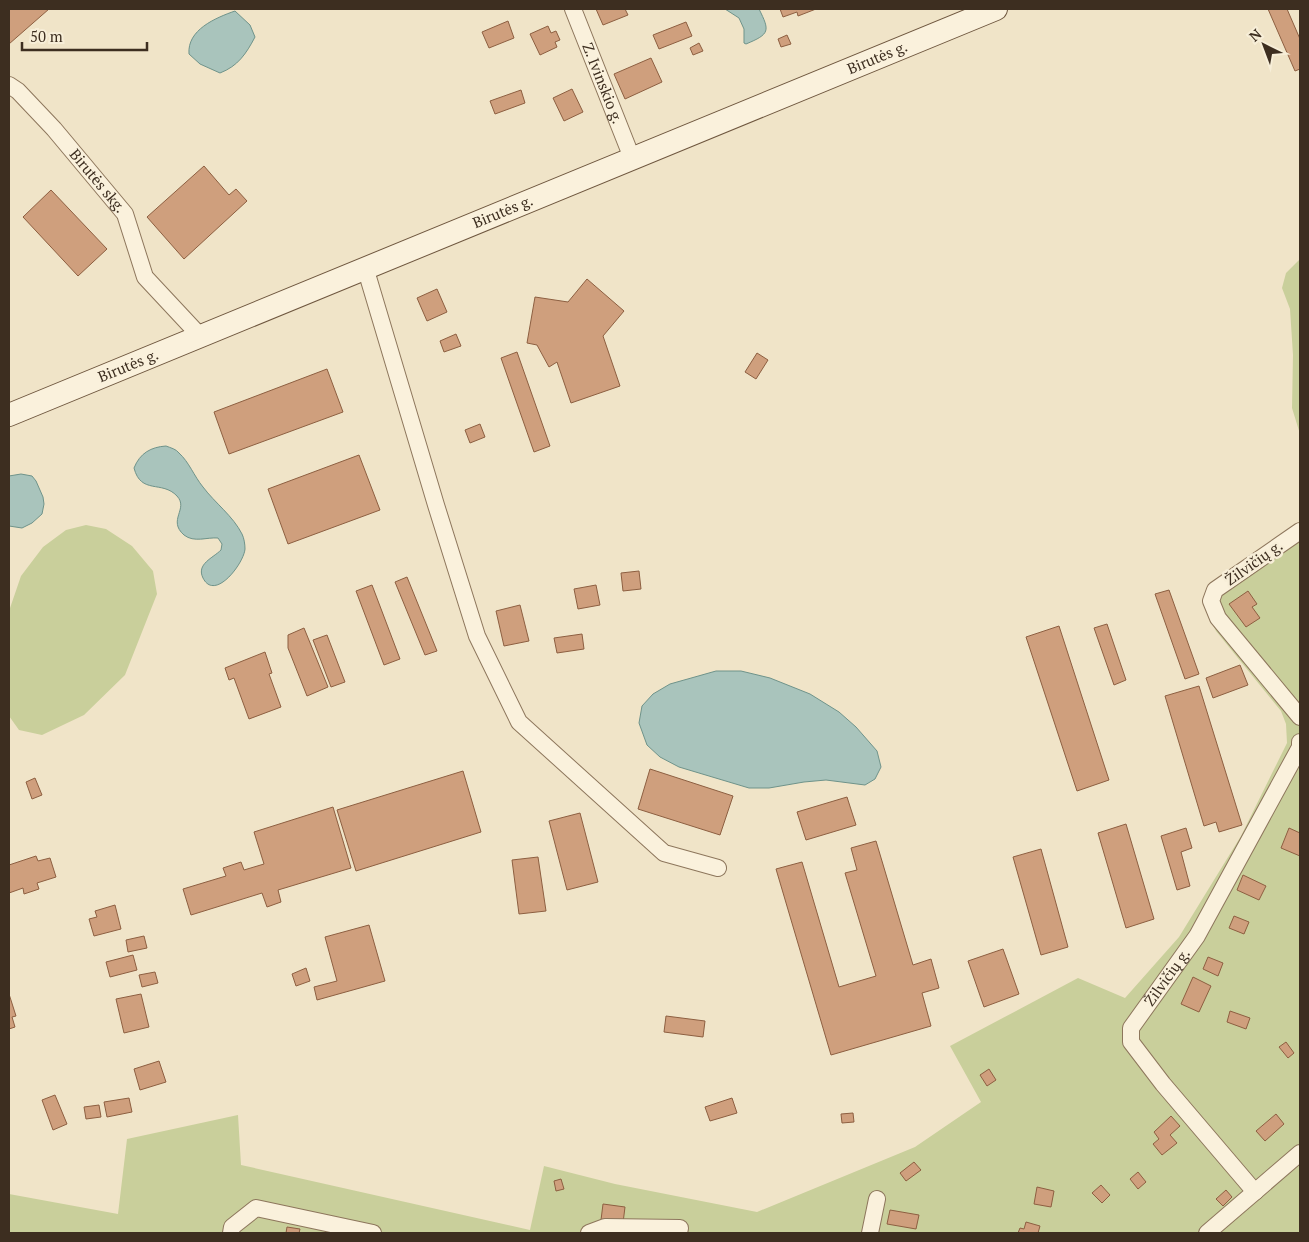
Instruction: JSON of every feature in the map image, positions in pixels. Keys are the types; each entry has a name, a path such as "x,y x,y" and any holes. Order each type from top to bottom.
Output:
{"main road":[{"name":"Birutės g.","path":"9,415 996,9"}],"street":[{"name":"Z. Ivinskio g.","path":"573,9 632,158"},
{"name":"Birutės skg.","path":"9,85 18,91 54,129 125,214 145,277 201,337"},
{"path":"365,267 477,636 519,722 664,852 718,868"},
{"name":"Žilvičių g.","path":"1300,531 1215,590 1210,601 1218,618 1300,717"},
{"name":"Žilvičių g.","path":"1255,1192 1163,1084 1132,1042 1131,1028 1197,936 1300,747 1300,742"},
{"path":"1207,1233 1300,1153"},
{"path":"870,1233 877,1199"},
{"path":"230,1233 232,1226 256,1208 373,1233"},
{"path":"589,1233 606,1227 679,1230"}],"green space":[{"path":"1300,259 1300,434 1292,408 1293,355 1290,309 1282,288 1286,273"},
{"path":"1300,522 1300,1233 9,1233 9,1194 118,1214 127,1139 238,1115 241,1165 530,1230 544,1166 615,1184 757,1212 915,1147 981,1102 950,1046 1078,978 1125,998 1179,937 1241,836 1287,743 1286,724 1281,711 1216,631 1209,617 1205,592"},
{"path":"86,525 106,529 132,546 153,571 157,594 125,675 84,715 42,735 19,730 9,716 9,611 21,576 43,547 66,530"}],"water":[{"path":"725,9 759,9 765,22 766,31 760,37 746,44 744,43 744,29 739,18"},
{"path":"235,11 250,25 255,37 241,59 232,67 220,73 200,64 189,54 190,46 197,32 204,26 219,17"},
{"path":"166,446 176,450 183,457 203,487 234,521 243,536 245,549 240,563 228,578 214,586 208,584 201,573 206,562 221,550 222,544 218,538 192,539 184,535 179,530 177,524 181,505 177,496 171,491 142,482 134,468 139,458 151,449"},
{"path":"21,474 32,476 36,481 44,504 42,514 32,523 22,528 9,526 9,476"},
{"path":"716,671 741,671 770,678 810,694 839,712 856,727 877,751 881,767 875,779 865,785 826,780 769,788 749,788 679,767 660,757 647,745 639,723 642,706 653,694 670,684"}],"building":[{"path":"9,9 49,9 9,44"},
{"path":"596,9 625,9 628,15 603,25"},
{"path":"780,9 816,9 798,16 797,12 783,17"},
{"path":"1268,9 1287,9 1300,39 1300,69 1295,71"},
{"path":"508,21 514,38 489,48 482,32"},
{"path":"686,22 692,36 659,49 653,35"},
{"path":"548,26 551,33 556,31 560,40 555,42 557,47 540,55 530,34"},
{"path":"787,35 791,44 781,47 778,39"},
{"path":"699,43 703,51 693,55 690,48"},
{"path":"651,58 662,82 625,99 614,74"},
{"path":"572,89 583,112 564,121 553,98"},
{"path":"521,90 525,103 495,114 490,101"},
{"path":"204,166 229,195 236,189 247,201 184,259 147,217"},
{"path":"51,190 107,249 78,276 23,217"},
{"path":"587,279 624,311 603,336 620,386 571,403 557,362 549,367 537,345 527,343 535,297 568,302"},
{"path":"437,289 447,312 427,321 417,298"},
{"path":"456,334 461,346 444,352 440,341"},
{"path":"517,352 550,446 534,452 501,358"},
{"path":"757,353 768,360 756,379 745,372"},
{"path":"327,369 343,412 229,454 214,412"},
{"path":"480,424 485,437 470,443 465,430"},
{"path":"359,455 380,510 288,544 268,489"},
{"path":"639,571 641,589 623,591 621,573"},
{"path":"407,577 437,651 425,655 395,582"},
{"path":"372,585 400,659 384,665 356,591"},
{"path":"596,585 600,605 578,609 574,589"},
{"path":"1169,590 1199,674 1185,679 1155,594"},
{"path":"1248,591 1257,604 1252,607 1260,618 1246,627 1229,604"},
{"path":"520,605 529,641 504,646 496,611"},
{"path":"1107,624 1126,680 1114,685 1094,628"},
{"path":"1059,626 1109,780 1077,791 1026,637"},
{"path":"304,628 328,687 307,696 288,648 288,635"},
{"path":"582,634 584,649 557,653 554,638"},
{"path":"327,635 345,682 331,687 313,640"},
{"path":"265,652 272,673 269,674 281,707 249,719 234,678 229,680 225,668"},
{"path":"1240,665 1248,685 1213,698 1206,678"},
{"path":"1199,686 1242,825 1219,832 1216,822 1204,826 1165,696"},
{"path":"650,769 733,796 720,835 638,809"},
{"path":"463,771 481,832 356,871 337,810"},
{"path":"35,778 42,795 32,799 26,782"},
{"path":"847,797 856,825 806,840 797,812"},
{"path":"333,807 351,868 278,890 281,902 267,907 262,893 191,915 183,889 226,876 223,868 241,862 244,870 264,864 254,832"},
{"path":"580,813 598,882 567,890 549,821"},
{"path":"1126,824 1154,919 1126,928 1098,833"},
{"path":"1186,828 1192,848 1181,852 1190,886 1177,890 1161,836"},
{"path":"1289,828 1300,833 1300,856 1281,848"},
{"path":"876,841 913,965 931,959 939,988 922,993 931,1026 831,1055 776,869 802,862 839,987 876,976 845,873 857,870 851,848"},
{"path":"1041,849 1068,947 1041,955 1013,857"},
{"path":"36,856 38,861 50,858 56,877 37,883 39,889 24,894 23,888 9,893 9,865"},
{"path":"538,857 546,911 519,914 512,860"},
{"path":"1243,875 1266,886 1259,900 1237,890"},
{"path":"115,905 121,929 94,936 89,919 97,917 95,911"},
{"path":"1234,916 1249,922 1244,934 1229,928"},
{"path":"369,925 385,981 317,1000 314,987 337,981 325,937"},
{"path":"144,936 147,948 128,952 126,940"},
{"path":"1003,949 1019,994 984,1007 968,961"},
{"path":"133,955 137,970 110,977 106,962"},
{"path":"1208,957 1223,963 1218,976 1203,969"},
{"path":"306,968 310,981 296,986 292,974"},
{"path":"155,972 158,983 142,987 139,975"},
{"path":"1193,977 1211,986 1199,1012 1181,1004"},
{"path":"9,994 16,1016 12,1017 15,1027 9,1029"},
{"path":"141,994 149,1027 124,1033 116,999"},
{"path":"1230,1011 1250,1018 1246,1029 1227,1022"},
{"path":"666,1016 705,1021 703,1037 664,1032"},
{"path":"1286,1042 1294,1053 1288,1058 1279,1047"},
{"path":"159,1061 166,1082 140,1090 134,1069"},
{"path":"989,1069 996,1080 987,1086 980,1075"},
{"path":"55,1095 67,1124 53,1130 42,1100"},
{"path":"129,1098 132,1112 107,1117 104,1102"},
{"path":"732,1098 737,1113 710,1121 705,1107"},
{"path":"99,1105 101,1117 86,1119 84,1107"},
{"path":"853,1113 854,1122 842,1123 841,1114"},
{"path":"1276,1114 1284,1124 1265,1141 1256,1131"},
{"path":"1171,1116 1180,1126 1170,1135 1177,1143 1162,1155 1153,1144 1159,1139 1154,1132"},
{"path":"914,1162 921,1170 906,1181 900,1173"},
{"path":"1138,1172 1146,1182 1138,1189 1130,1179"},
{"path":"561,1179 564,1189 556,1191 554,1181"},
{"path":"1101,1185 1110,1195 1102,1203 1092,1193"},
{"path":"1037,1187 1054,1191 1051,1207 1034,1204"},
{"path":"1226,1190 1232,1197 1223,1206 1216,1199"},
{"path":"603,1204 625,1207 623,1223 601,1220"},
{"path":"890,1210 919,1215 916,1229 887,1224"},
{"path":"1026,1222 1040,1226 1038,1233 1018,1233 1020,1228 1024,1229"},
{"path":"287,1227 300,1229 299,1233 286,1233"}]}
